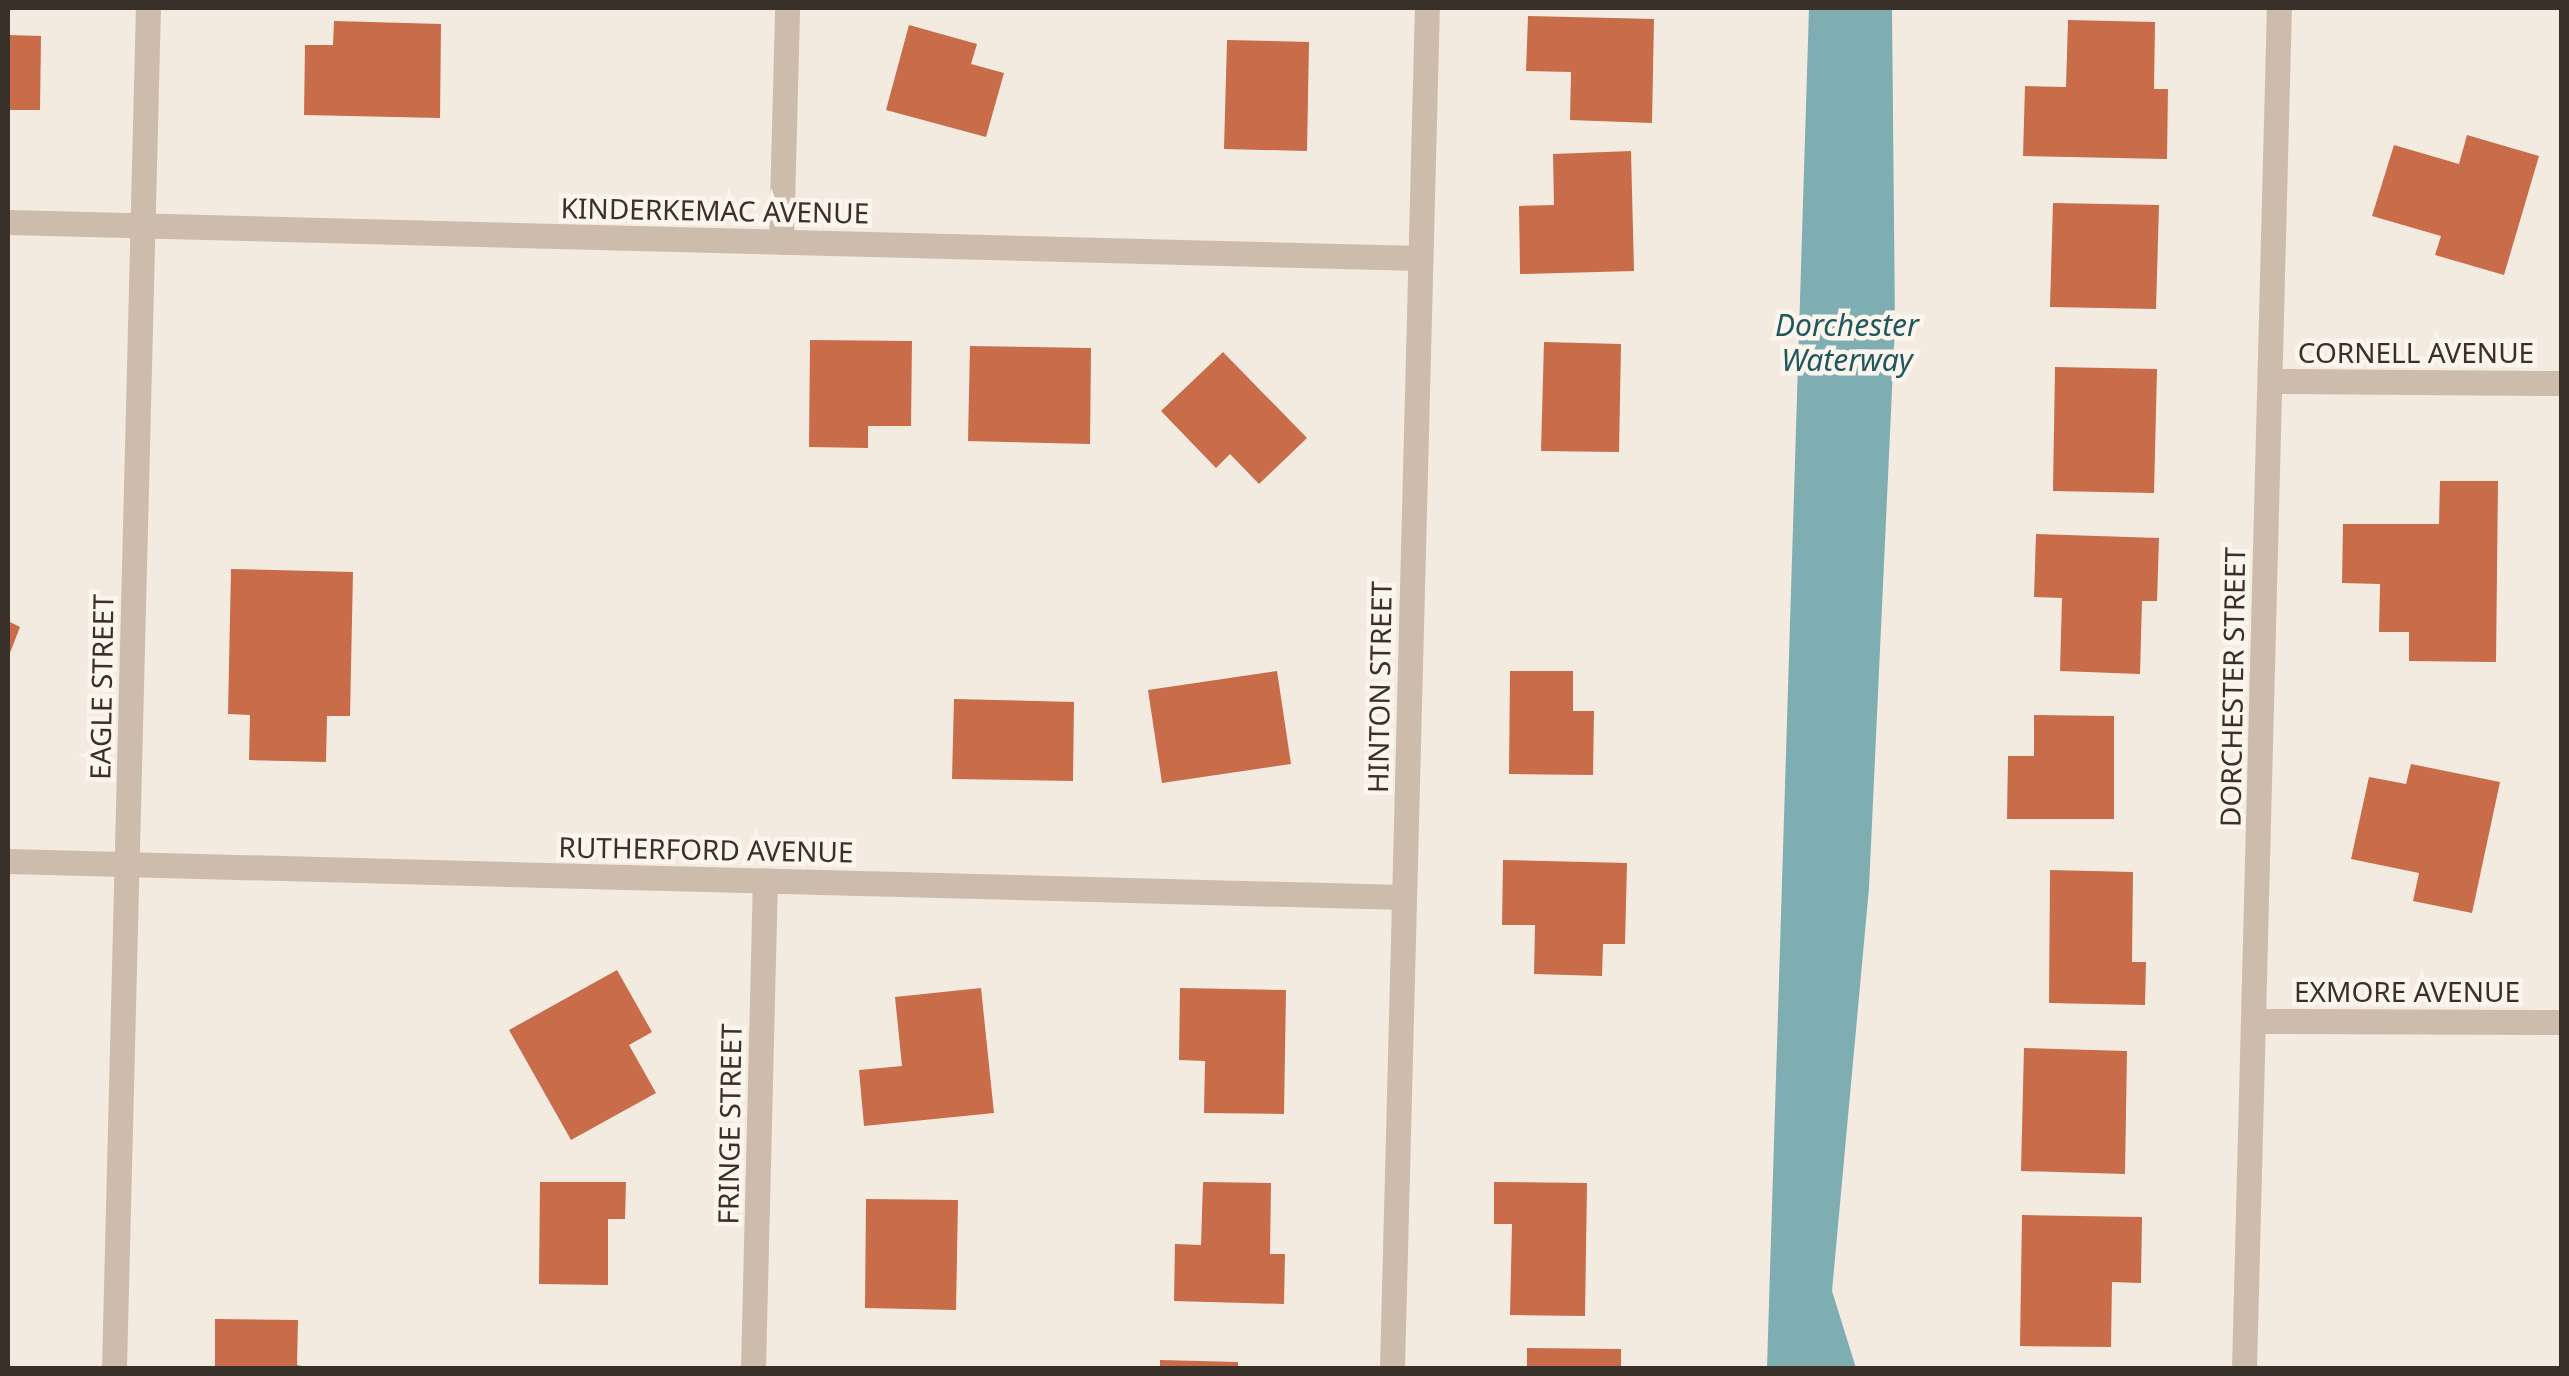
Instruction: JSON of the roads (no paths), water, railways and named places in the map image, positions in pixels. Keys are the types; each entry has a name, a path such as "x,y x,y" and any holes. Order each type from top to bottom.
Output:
{"street":[{"name":"EAGLE STREET","path":"114,1368 148,8"},
{"path":"781,242 787,8"},
{"name":"HINTON STREET","path":"1392,1368 1426,8"},
{"name":"DORCHESTER STREET","path":"2244,1368 2279,8"},
{"name":"KINDERKEMAC AVENUE","path":"8,222 1420,258"},
{"name":"CORNELL AVENUE","path":"2270,381 2562,382"},
{"name":"RUTHERFORD AVENUE","path":"8,861 1404,897"},
{"name":"FRINGE STREET","path":"752,1368 765,880"},
{"name":"EXMORE AVENUE","path":"2253,1020 2562,1022"}],"water":[{"name":"Dorchester Waterway","path":"1809,8 1892,8 1895,325 1869,888 1832,1291 1856,1368 1767,1368"}]}
